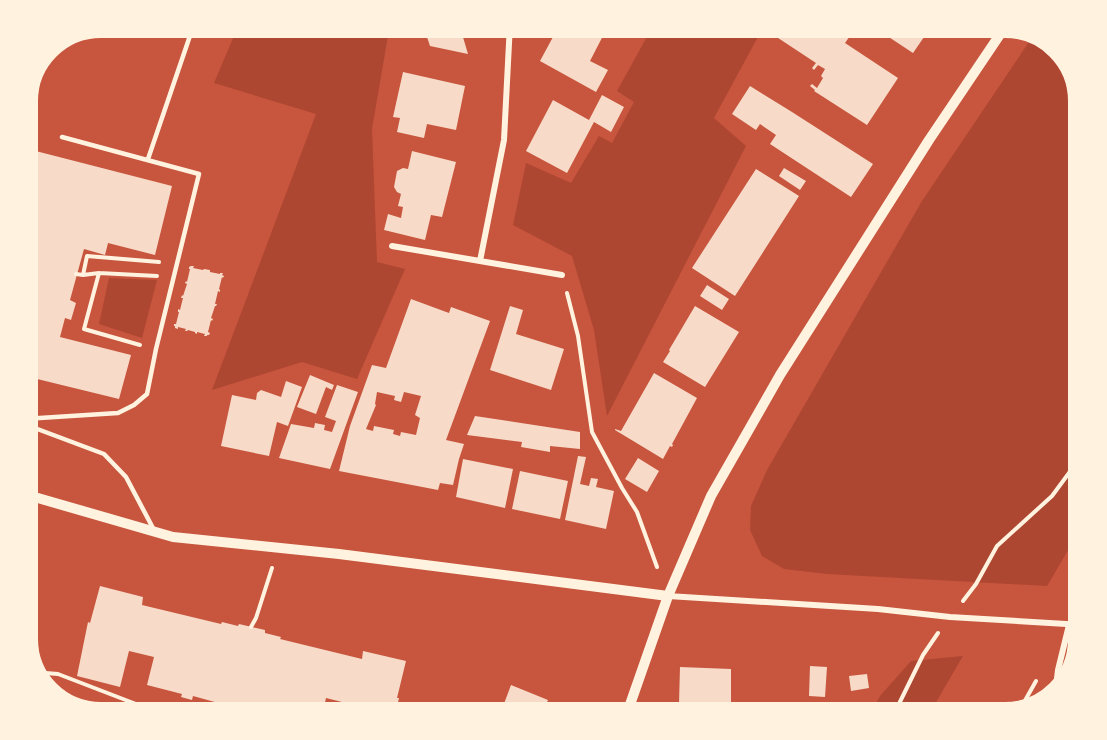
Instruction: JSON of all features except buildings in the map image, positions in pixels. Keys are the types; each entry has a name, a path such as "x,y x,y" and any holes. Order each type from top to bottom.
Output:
{"street":[{"path":"480,261 504,140 509,34"},
{"path":"630,706 668,596 711,496 780,375 929,140 1000,34"},
{"path":"392,246 562,274"},
{"path":"35,497 173,537 339,554 668,596 878,609 950,617 1069,625"},
{"path":"1057,682 1069,625 1072,622"}],"lane":[{"path":"148,159 191,34"},
{"path":"35,417 118,413 134,405 147,394 199,174 62,137"},
{"path":"35,428 104,454 126,477 154,532"}],"path":[{"path":"83,275 87,256 159,262"},
{"path":"99,273 84,329 156,349"},
{"path":"76,274 173,277"},
{"path":"562,274 578,336 592,432 637,512 668,596"},
{"path":"898,706 923,655 976,584 997,546 1052,496 1072,469"},
{"path":"251,627 256,618 278,548"},
{"path":"44,673 58,674 141,706"}],"shaded area":[{"path":"235,34 388,34 372,129 377,262 405,269 357,379 302,362 212,390 316,114 214,83"},
{"path":"648,34 760,34 714,118 746,146 607,416 594,330 572,256 513,225 526,163 571,183 599,136 612,143 634,102 617,91"},
{"path":"1031,39 1053,54 1064,68 1072,93 1072,544 1047,586 827,574 784,569 762,556 750,530 751,506 767,470 922,201"},
{"path":"109,278 157,280 142,338 99,324"},
{"path":"963,656 934,706 874,706 880,696 911,661"}]}
